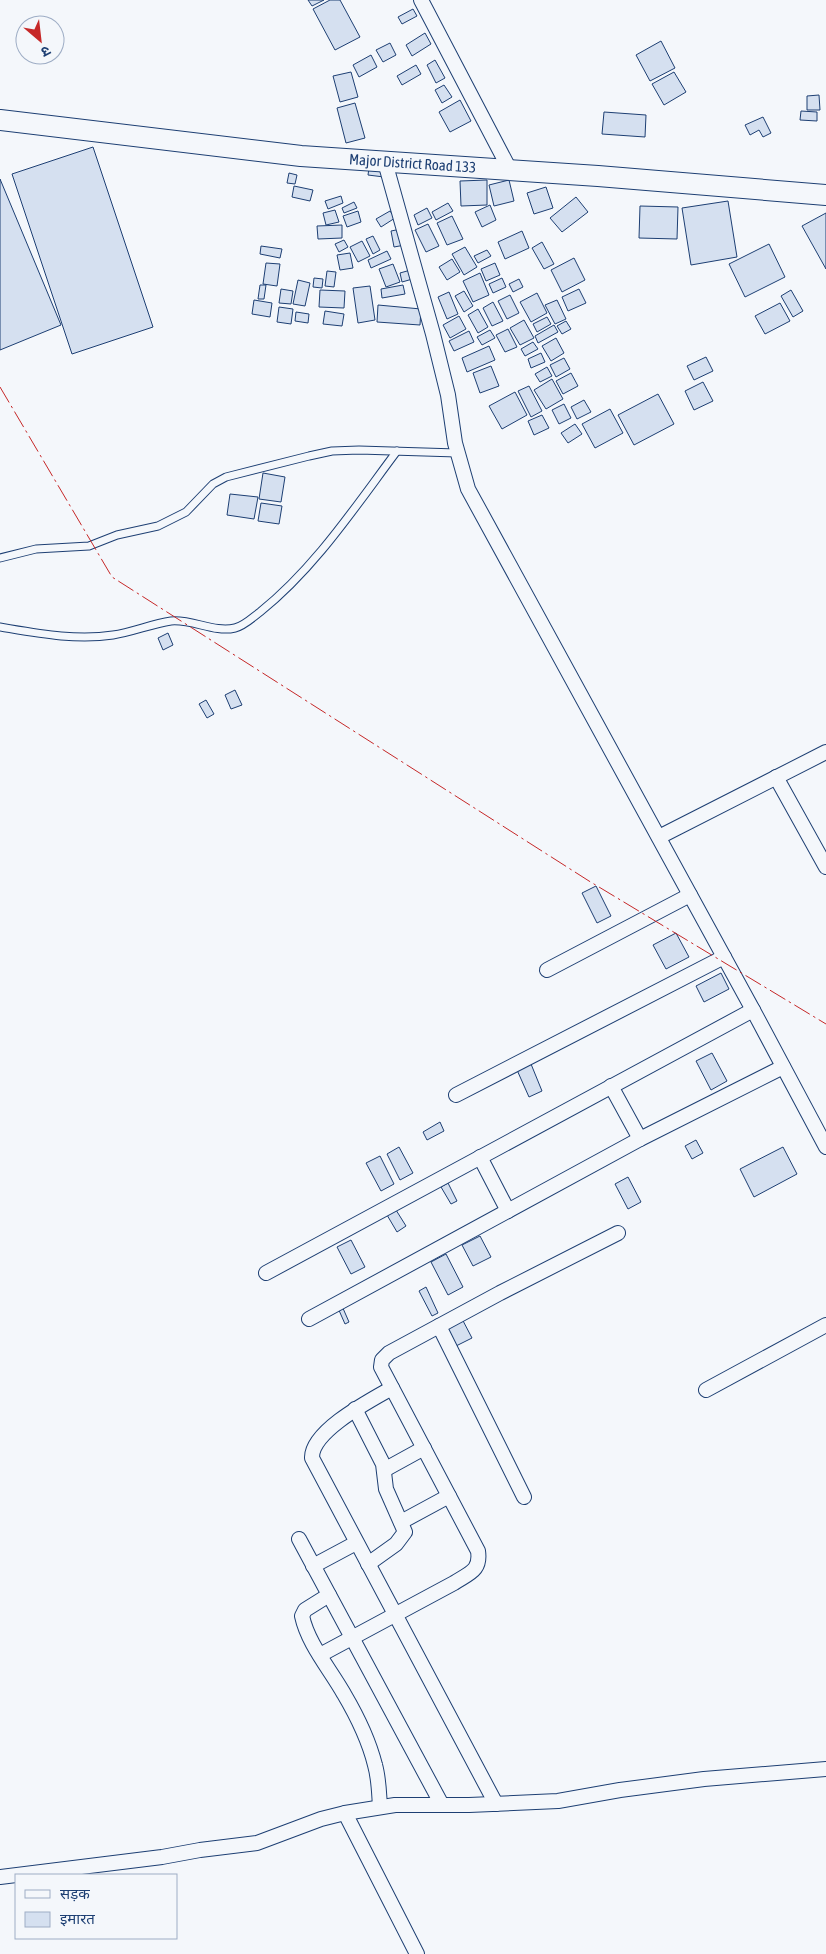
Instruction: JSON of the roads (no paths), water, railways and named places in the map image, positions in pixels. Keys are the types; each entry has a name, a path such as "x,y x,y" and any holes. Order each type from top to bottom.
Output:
{"main road":[{"name":"Major District Road 133","path":"0,120 301,156 510,170 826,195"}],"street":[{"path":"421,0 510,170"},
{"path":"385,162 433,334 448,395 457,453 468,489 826,1147"},
{"path":"659,837 826,752"},
{"path":"776,777 826,867"},
{"path":"547,970 690,895"},
{"path":"456,1095 724,957"},
{"path":"266,1273 753,1010"},
{"path":"309,1320 640,1139 783,1067"},
{"path":"611,1086 640,1139"},
{"path":"480,1157 508,1211"},
{"path":"320,1655 476,1569 480,1560 478,1551 381,1367 382,1360 389,1353 438,1326 618,1234"},
{"path":"706,1390 826,1325"},
{"path":"438,1326 524,1497"},
{"path":"392,1388 342,1418 312,1452 312,1458 496,1804"},
{"path":"355,1409 378,1453 384,1470 383,1478 386,1489 405,1532 396,1544 368,1564"},
{"path":"384,1470 424,1448"},
{"path":"401,1522 449,1496"},
{"path":"299,1539 442,1805"},
{"path":"313,1566 356,1543"},
{"path":"329,1595 305,1610 302,1616 303,1623 345,1695 370,1749 376,1766 380,1807"},
{"path":"17,1874 162,1857 257,1843 274,1838 295,1828 345,1813 395,1805 558,1801 620,1790 826,1769"},
{"path":"345,1813 417,1954"},
{"path":"0,1876 15,1874"}],"lane":[{"path":"0,558 36,549 88,546 118,535 158,526 186,512 213,484 226,477 332,451 457,453"},
{"path":"0,627 40,634 94,638 131,632 172,621 191,622 226,630 237,627 249,621 275,600 302,572 333,536 397,451"}]}
